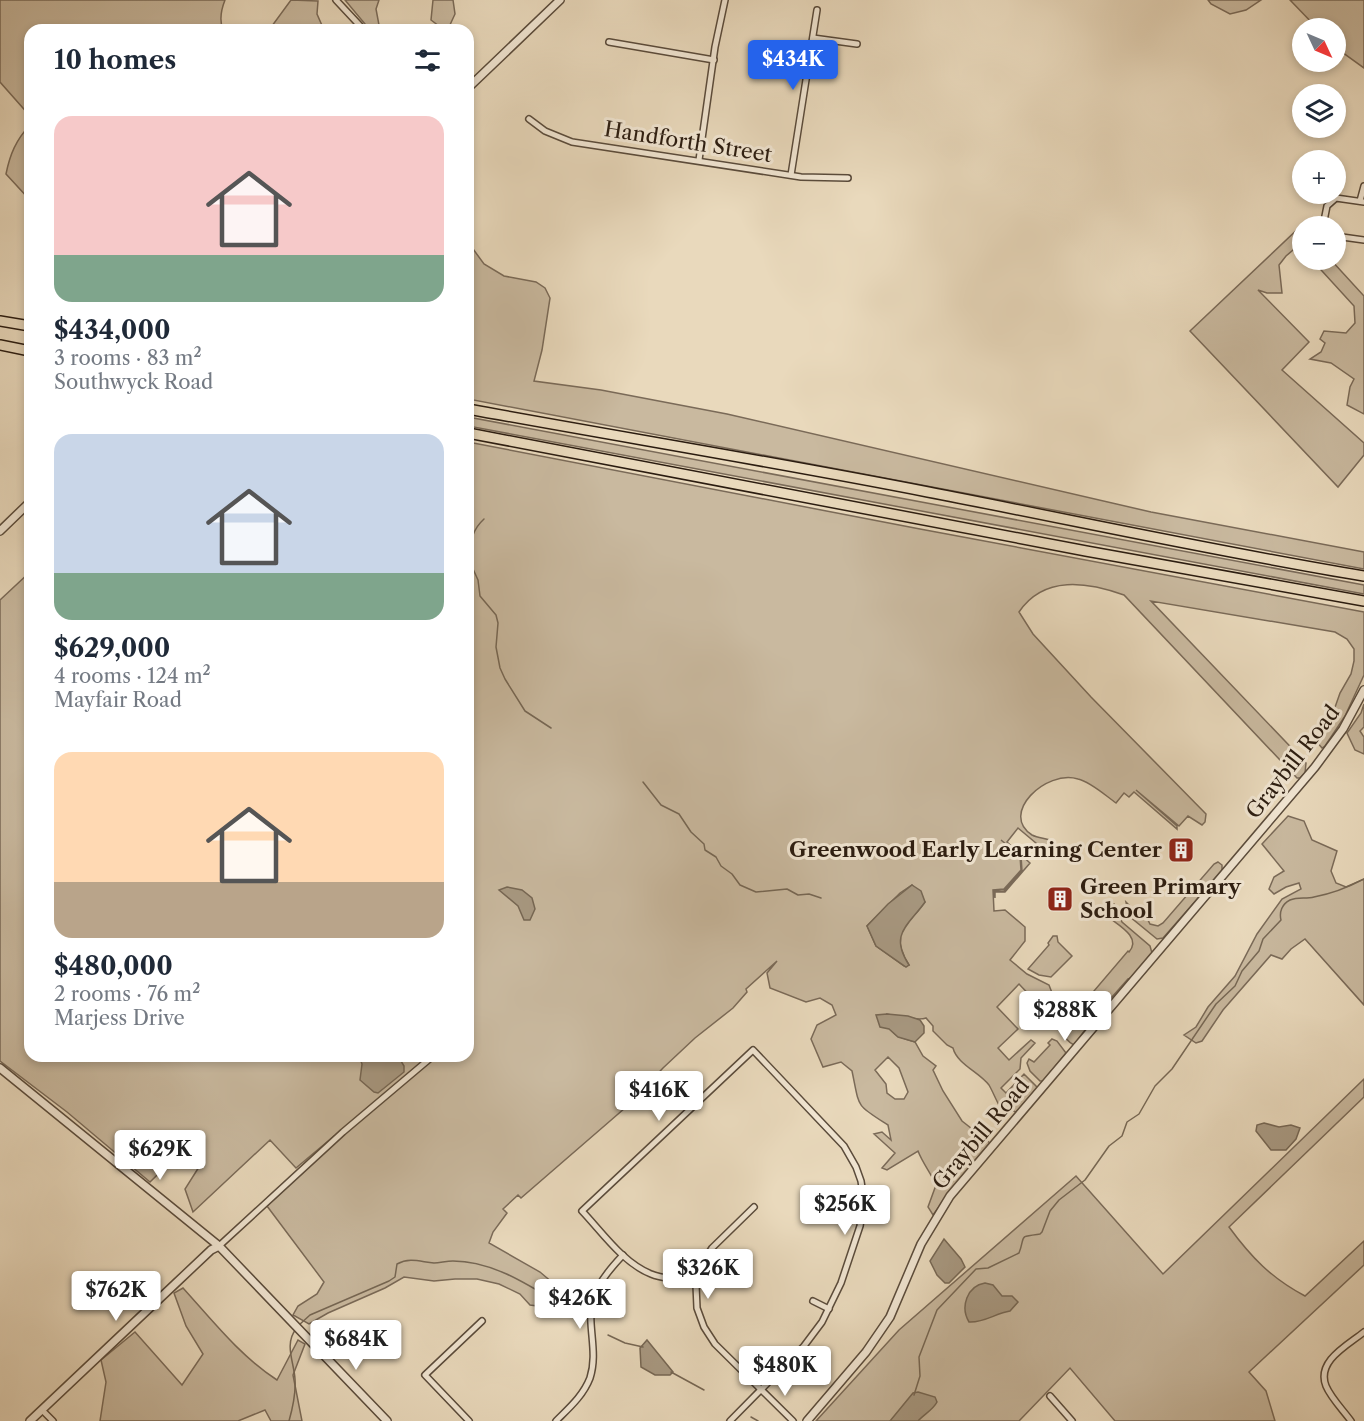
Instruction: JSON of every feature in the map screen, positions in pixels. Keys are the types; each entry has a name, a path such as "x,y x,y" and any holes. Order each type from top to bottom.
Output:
{"highway":[{"path":"0,321 24,325"},
{"path":"0,345 24,350"},
{"path":"474,410 838,475 1172,541 1364,576"},
{"path":"474,434 1364,602"}],"street":[{"path":"336,0 358,24"},
{"path":"474,81 560,0"},
{"path":"699,160 725,0"},
{"path":"791,175 818,10"},
{"path":"813,38 857,44"},
{"path":"609,42 714,60"},
{"name":"Handforth Street","path":"529,119 545,131 572,142 791,175 848,178"},
{"path":"1325,216 1327,206 1336,198 1362,201 1364,186"},
{"path":"1346,238 1364,240"},
{"path":"0,531 24,508"},
{"name":"Graybill Road","path":"807,1421 861,1358 890,1317 921,1244 950,1197 1315,767 1343,729 1364,690"},
{"path":"696,1285 653,1275 635,1266 582,1211 753,1050 844,1146 856,1167 864,1191 860,1226 841,1283 829,1309 804,1346 730,1421"},
{"path":"30,1421 211,1250 219,1246 343,1132 426,1062"},
{"path":"0,1068 219,1246 387,1421"},
{"path":"864,1191 879,1189"},
{"path":"754,1207 712,1248 699,1272 696,1285 697,1308 709,1336 793,1421"},
{"path":"556,1421 575,1402 590,1377 594,1358 591,1323 593,1302 604,1275 623,1255"},
{"path":"813,1301 829,1309"},
{"path":"470,1421 425,1375 482,1321"},
{"path":"1351,1421 1329,1391 1324,1372 1332,1358 1364,1332"},
{"path":"1050,1396 1068,1420"},
{"path":"42,1410 53,1421"}],"shaded area":[{"path":"0,0 225,0 222,8 222,24 24,24 24,109 0,82"},
{"path":"291,0 318,1 317,14 321,24 273,24"},
{"path":"345,0 379,0 376,9 379,24 365,24"},
{"path":"433,0 453,0 455,14 450,24 436,24 431,20"},
{"path":"1208,0 1261,0 1246,10 1230,14"},
{"path":"1290,0 1364,0 1364,68 1346,55 1346,18 1307,18"},
{"path":"24,132 24,194 6,174 9,160"},
{"path":"1292,235 1292,251 1279,265 1282,293 1267,293 1258,290 1309,342 1282,370 1364,443 1364,455 1338,487 1190,331"},
{"path":"474,250 484,264 504,276 536,282 545,288 550,298 542,350 534,381 601,390 727,414 1151,512 1364,552 1364,569 474,400"},
{"path":"1321,270 1340,270 1364,296 1364,414 1347,405 1354,379 1331,363 1310,359 1321,352 1325,343 1320,339 1324,331 1346,333 1355,323 1354,306"},
{"path":"474,418 1364,585 1364,594 474,427"},
{"path":"474,443 1364,612 1364,675 1345,716 1322,748 1316,741 1333,713 1340,693 1351,674 1354,661 1354,649 1347,639 1335,632 1151,601 1306,763 1305,773 1297,778 1124,595 1081,585 1053,587 1041,592 1029,600 1019,612 1033,634 1091,697 1206,814 1205,822 1202,825 1188,816 1179,826 1136,790 1177,826 1177,829 1134,792 1129,797 1124,793 1116,803 1088,783 1078,779 1065,778 1053,781 1031,795 1024,805 1021,816 1023,826 1032,835 1050,840 1052,857 1047,857 1043,849 1018,828 1007,842 1030,863 1005,892 995,892 995,898 994,891 1004,891 1022,871 1021,856 1001,840 1020,856 1021,870 1004,889 993,890 994,911 1005,910 1025,927 1025,941 1010,960 1027,974 1049,985 1054,998 1082,1023 1085,1030 1074,1045 1071,1043 1056,1023 1019,984 997,1007 1018,1029 998,1048 1009,1060 1031,1040 1035,1043 1021,1058 1020,1069 1001,1088 1006,1093 1024,1074 1036,1086 1037,1088 1016,1112 1000,1107 985,1080 959,1059 953,1048 933,1031 933,1026 926,1018 913,1019 887,1014 892,1031 902,1038 915,1042 923,1056 936,1066 933,1070 962,1121 990,1143 933,1215 928,1207 936,1185 918,1151 887,1170 882,1168 895,1153 874,1134 882,1132 891,1140 888,1125 864,1109 856,1093 852,1071 841,1062 823,1067 811,1039 817,1025 836,1015 832,1005 820,998 806,1002 770,988 767,973 777,961 746,989 747,992 733,1008 695,1038 625,1108 521,1198 518,1195 503,1209 507,1213 493,1232 489,1243 540,1272 573,1300 574,1310 566,1316 545,1307 530,1305 520,1294 499,1284 477,1279 434,1281 404,1277 309,1324 293,1315 298,1306 317,1294 324,1282 267,1206 330,1147 333,1137 296,1168 270,1140 193,1212 185,1189 204,1159 198,1135 150,1182 67,1112 0,1061 0,600 24,578 24,1062 474,1062","holes":["912,885 925,902 902,930 900,945 909,965 904,966 876,946 867,926 900,893","888,1057 899,1068 908,1092 904,1099 895,1099 887,1093 886,1084 875,1070"]},
{"path":"1364,704 1364,727 1360,731 1364,737 1364,754 1355,750 1347,733 1361,713"},
{"path":"1288,816 1304,821 1312,840 1337,851 1331,871 1336,883 1346,887 1364,879 1364,1005 1305,939 1282,959 1271,955 1223,1010 1202,1041 1196,1043 1184,1035 1196,1027 1208,1007 1235,976 1257,934 1282,899 1301,889 1299,883 1274,894 1269,889 1274,877 1284,871 1262,844"},
{"path":"1218,862 1222,865 1222,871 1163,938 1157,939 1129,916 1126,902 1135,911 1148,910 1146,916 1150,924 1158,926 1163,923"},
{"path":"912,885 921,891 925,902 903,931 901,945 909,965 906,967 876,946 867,926 888,904"},
{"path":"507,887 522,890 532,898 535,909 530,920 524,920 518,906 499,890"},
{"path":"1114,904 1122,922 1150,946 1152,953 1096,1015 1088,1016 1081,1010 1082,1005 1132,947 1131,936 1107,916"},
{"path":"1053,936 1057,936 1058,942 1072,956 1051,977 1039,975 1028,969 1049,945"},
{"path":"887,1014 920,1020 924,1026 924,1033 915,1042 898,1037 889,1029 880,1027 876,1015"},
{"path":"1052,1039 1057,1041 1066,1053 1043,1081 1040,1081 1030,1071 1027,1063 1029,1059 1034,1062 1050,1045 1048,1043"},
{"path":"361,1062 402,1062 404,1072 378,1093 360,1080"},
{"path":"1364,1079 1364,1097 1229,1227 1262,1266 1305,1296 1364,1241 1364,1265 1249,1372 1266,1391 1275,1421 1115,1421 1070,1368 1019,1421 816,1421 899,1330 1076,1176 1163,1274"},
{"path":"1264,1123 1279,1127 1291,1125 1300,1128 1296,1139 1286,1150 1271,1150 1256,1131 1257,1125"},
{"path":"944,1239 965,1267 949,1283 945,1283 937,1275 930,1261"},
{"path":"985,1283 993,1285 1002,1296 1012,1296 1018,1302 1010,1311 980,1321 969,1322 965,1310 967,1298 974,1288"},
{"path":"183,1288 239,1349 277,1380 298,1340 305,1344 293,1375 302,1421 271,1421 265,1410 238,1421 100,1421 106,1382 101,1360 135,1332 182,1385 203,1354 186,1326 174,1293"},
{"path":"647,1340 673,1372 670,1375 655,1375 641,1367 640,1348"},
{"path":"918,1392 935,1397 937,1402 918,1421 890,1421 913,1393"}],"waterway":[{"path":"474,532 484,519"},
{"path":"474,571 478,580 480,596 496,615 498,623 496,647 500,668 505,679 525,711 551,728"},
{"path":"643,782 661,805 679,814 691,832 704,844 705,850 716,857 721,866 732,874 740,885 756,892 787,889 798,895 809,894 821,898"},
{"path":"914,1395 920,1376 919,1357 937,1310 976,1269 988,1268 1019,1253 1025,1237 1042,1232 1050,1211 1059,1200 1085,1180 1109,1146 1122,1136 1127,1122 1139,1114 1155,1086 1172,1069 1216,1004 1235,986 1242,971 1259,951 1263,939 1281,920 1283,906 1290,900 1311,898 1333,892 1364,879"},
{"path":"299,1325 310,1315 389,1281 395,1277 397,1264 411,1260 434,1263 469,1262 484,1266 513,1277 568,1309"},
{"path":"289,1421 295,1385 290,1347 292,1335 296,1329"},
{"path":"608,1335 625,1343 643,1347"},
{"path":"671,1372 704,1390"},
{"path":"751,1417 758,1421"}],"place":[{"name":"Greenwood Early Learning Center","path":"1181,850"},
{"name":"Green Primary School","path":"1060,899"}]}
